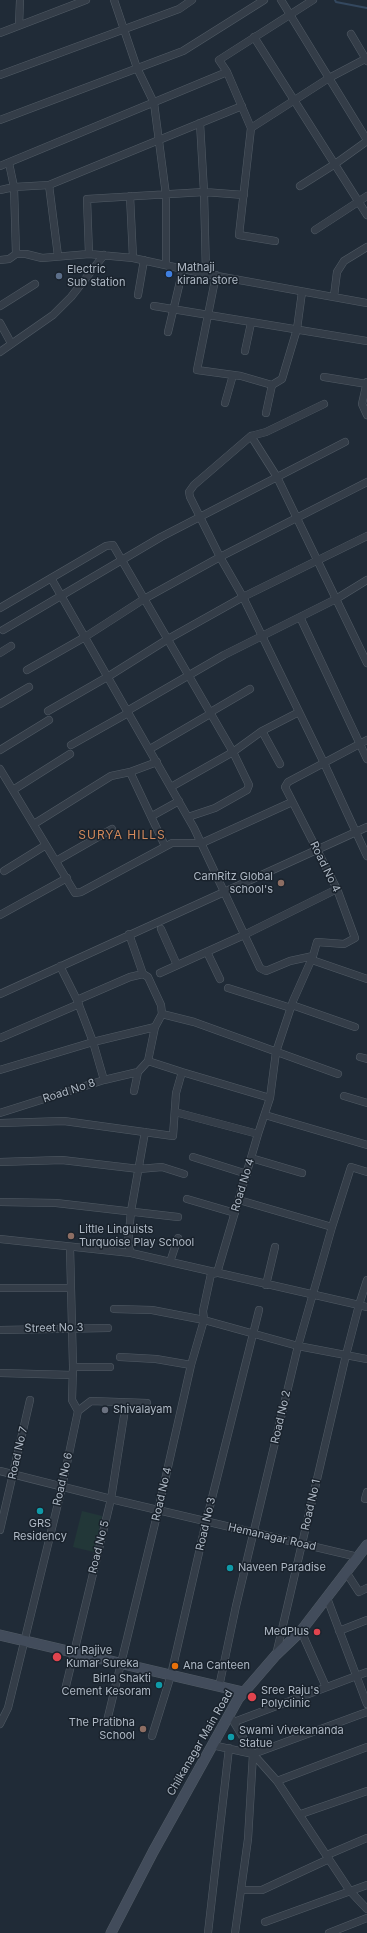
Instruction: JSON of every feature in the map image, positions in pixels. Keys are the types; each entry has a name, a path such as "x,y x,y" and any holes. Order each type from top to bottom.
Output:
{"main road":[{"name":"Chilkanagar Main Road","path":"111,1933 153,1852 212,1745 232,1718 243,1692 276,1655 301,1631 367,1545"},
{"path":"0,1635 243,1692"}],"street":[{"path":"19,25 20,0"},
{"path":"0,33 86,0"},
{"path":"114,0 137,68 154,102 160,139 166,195 166,264"},
{"path":"0,75 179,9 192,0"},
{"path":"0,120 183,51 264,0"},
{"path":"281,0 367,140 335,164 300,186"},
{"path":"275,241 239,235 251,128 227,72 219,60 314,0"},
{"path":"251,128 329,78 367,59 351,34"},
{"path":"254,37 293,101 367,215"},
{"path":"0,166 227,72"},
{"path":"0,190 14,187 49,185 242,106"},
{"path":"200,123 204,192 206,274"},
{"path":"9,163 14,187 16,254"},
{"path":"49,185 58,256"},
{"path":"90,254 88,199 204,192 244,195"},
{"path":"130,196 133,258"},
{"path":"315,230 367,196"},
{"path":"334,296 337,272 344,261 367,247"},
{"path":"0,260 9,259 16,254 26,254 42,258 90,254 133,258 166,264 206,274 367,303"},
{"path":"0,352 52,314 71,297 104,255"},
{"path":"138,295 144,260"},
{"path":"168,332 183,269"},
{"path":"216,275 197,370 233,375 272,385 282,379 297,329 302,292"},
{"path":"0,306 35,284"},
{"path":"154,306 367,341"},
{"path":"0,323 11,343"},
{"path":"245,351 251,323"},
{"path":"225,403 233,375"},
{"path":"324,377 367,383 362,404 367,415"},
{"path":"266,413 272,385"},
{"path":"324,404 266,432 251,436 189,492 200,518 220,557 243,597 324,763 367,856"},
{"path":"251,436 277,477 318,559 367,664"},
{"path":"3,630 161,537 345,442"},
{"path":"27,670 144,599 220,557 367,482"},
{"path":"48,711 109,676 168,639 243,597 367,536"},
{"path":"0,608 106,546 113,545 232,752 249,788 215,808 188,817"},
{"path":"51,578 62,594 109,676 202,843 260,968 266,971 290,961 312,958 367,978"},
{"path":"71,745 261,636 336,599 367,580"},
{"path":"300,617 367,759"},
{"path":"0,653 11,646"},
{"path":"0,704 29,687"},
{"path":"150,749 250,689"},
{"path":"171,787 232,752 262,731 299,712"},
{"path":"0,750 49,720"},
{"path":"262,731 280,764"},
{"name":"Road No 4","path":"107,1721 122,1664 191,1365 204,1320 203,1311 211,1274 217,1273 270,1098 276,1052 291,1006 312,958 317,942 344,944 355,938 337,889 285,787 286,784 367,740"},
{"path":"13,790 70,754"},
{"path":"34,824 111,776 130,772 157,762"},
{"path":"0,769 67,878 74,892 78,893 172,843 202,843 292,802"},
{"path":"130,772 165,846"},
{"path":"152,816 179,801"},
{"path":"0,994 367,827"},
{"path":"56,861 112,829"},
{"path":"4,871 46,845"},
{"path":"0,915 67,878"},
{"path":"160,973 244,935 337,889"},
{"path":"161,929 177,965"},
{"path":"129,934 143,974"},
{"path":"207,952 220,979"},
{"path":"60,966 78,1002 93,1042 104,1080"},
{"path":"0,1038 130,977 143,974 148,976 161,1005 162,1014 155,1027 148,1061 138,1072 134,1091"},
{"path":"228,988 291,1006 355,1027"},
{"path":"162,1014 194,1022 338,1074"},
{"path":"0,1070 93,1042 155,1027"},
{"path":"148,1061 270,1098"},
{"name":"Road No 8","path":"0,1113 104,1080 138,1072"},
{"path":"0,1123 64,1122 173,1136 176,1093 182,1072"},
{"path":"344,1096 367,1103"},
{"path":"175,1112 258,1134"},
{"path":"265,1115 367,1145"},
{"path":"132,1253 128,1244 131,1211 145,1132"},
{"path":"193,1157 247,1174"},
{"path":"251,1158 302,1173"},
{"path":"0,1162 62,1160 139,1169 162,1167 184,1174"},
{"name":"Road No 2","path":"219,1686 236,1606 298,1346 332,1227 351,1167 367,1172"},
{"path":"187,1199 235,1213"},
{"path":"239,1200 332,1227"},
{"path":"0,1202 56,1204 178,1217"},
{"path":"170,1262 178,1238"},
{"path":"0,1239 132,1253 367,1307"},
{"name":"Road No 6","path":"0,1724 8,1708 62,1486 78,1410 72,1400 73,1367 70,1247"},
{"path":"266,1285 275,1247"},
{"name":"Road No 1","path":"276,1655 346,1355 367,1280"},
{"path":"0,1288 71,1288"},
{"path":"114,1309 152,1310 204,1320 298,1346 367,1359"},
{"name":"Road No 3","path":"152,1736 171,1675 206,1522 259,1310"},
{"name":"Street No 3","path":"0,1330 71,1327 108,1328"},
{"path":"120,1357 156,1359 191,1365"},
{"path":"73,1367 110,1367"},
{"path":"0,1373 73,1375"},
{"name":"Road No 7","path":"0,1528 30,1400"},
{"path":"78,1410 90,1401 147,1403"},
{"name":"Road No 5","path":"65,1690 111,1499 126,1403"},
{"name":"Hemanagar Road","path":"0,1471 206,1522 358,1557"},
{"path":"346,1572 359,1592 367,1588"},
{"path":"327,1598 367,1704"},
{"path":"339,1631 367,1620"},
{"path":"301,1631 326,1687"},
{"path":"367,1672 232,1718 253,1754 277,1781 301,1814 350,1891 367,1909"},
{"path":"212,1745 253,1754 367,1712"},
{"path":"277,1781 367,1747"},
{"path":"208,1933 229,1748"},
{"path":"235,1933 248,1839 253,1754"},
{"path":"301,1814 367,1791"},
{"path":"241,1890 262,1890 367,1838"},
{"path":"264,1922 367,1885"},
{"path":"329,1933 367,1918"}],"green space":[{"path":"82,1511 102,1516 94,1552 73,1547"}],"waterway":[{"path":"335,0 336,2 367,8"}],"place":[{"name":"Mathaji kirana store","path":"169,274"},
{"name":"Electric Sub station","path":"59,276"},
{"name":"CamRitz Global school's","path":"281,883"},
{"name":"Little Linguists Turquoise Play School","path":"71,1236"},
{"name":"Shivalayam","path":"105,1410"},
{"name":"GRS Residency","path":"40,1511"},
{"name":"Naveen Paradise","path":"230,1568"},
{"name":"MedPlus","path":"317,1632"},
{"name":"Dr Rajive Kumar Sureka","path":"57,1657"},
{"name":"Ana Canteen","path":"175,1666"},
{"name":"Birla Shakti Cement Kesoram","path":"159,1685"},
{"name":"Sree Raju's Polyclinic","path":"252,1697"},
{"name":"The Pratibha School","path":"143,1729"},
{"name":"Swami Vivekananda Statue","path":"231,1737"}],"district":[{"name":"SURYA HILLS","path":"122,835"}]}
